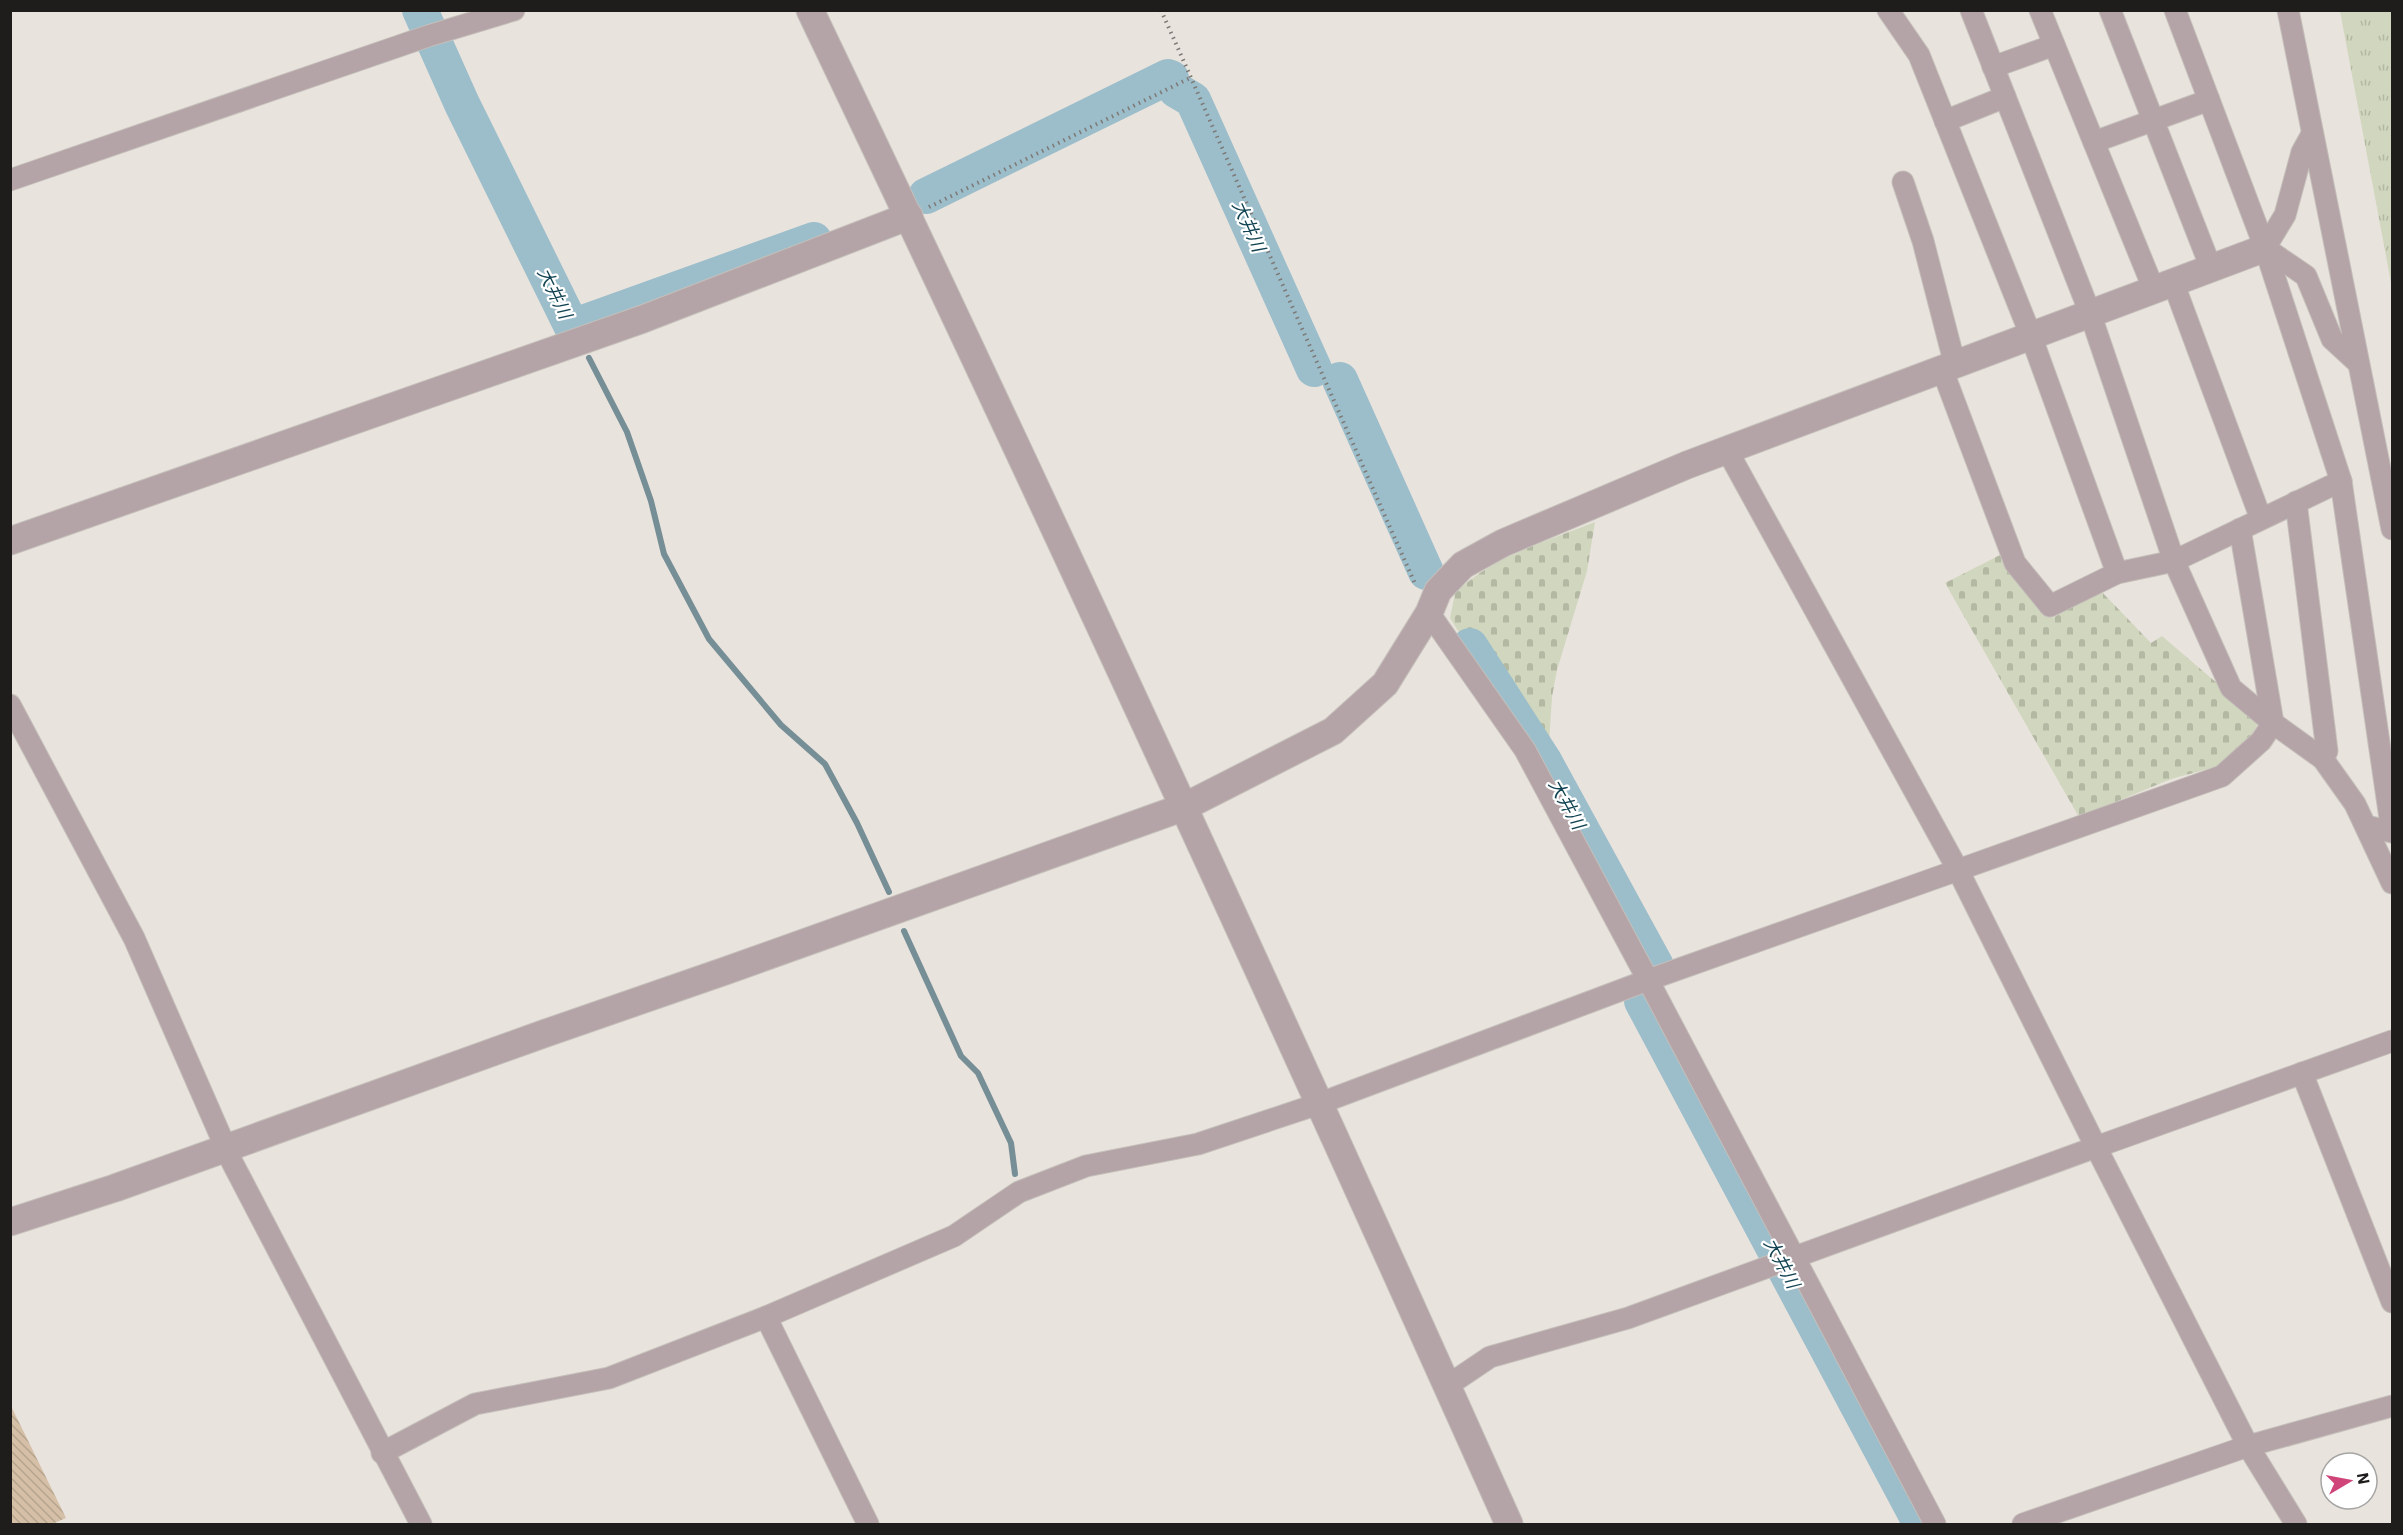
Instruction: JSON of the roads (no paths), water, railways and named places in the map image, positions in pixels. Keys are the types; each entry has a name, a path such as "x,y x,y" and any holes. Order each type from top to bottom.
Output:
{"street":[{"path":"10,180 435,34 514,10"},
{"path":"810,10 909,216 1184,807 1509,1524"},
{"path":"1888,10 1919,55 2031,336 2117,573"},
{"path":"1971,10 2090,314 2174,561 2231,688 2273,723 2324,759 2355,804 2392,883"},
{"path":"2040,10 2094,142 2164,286 2261,519"},
{"path":"2110,10 2211,268"},
{"path":"2175,10 2265,248 2341,481 2392,832 2366,826"},
{"path":"2288,10 2392,529"},
{"path":"1993,66 2054,45"},
{"path":"1945,121 2005,98"},
{"path":"2094,142 2209,100"},
{"path":"10,1222 115,1188 1184,807 1333,731 1385,684 1429,614 1438,591 1463,565 1493,549 1687,465 2265,248 2285,215 2302,152 2312,134"},
{"path":"1902,182 1923,241 1948,367 2015,563 2050,606 2117,573 2174,561 2341,481"},
{"path":"10,541 644,319 909,216"},
{"path":"2265,248 2306,276 2332,339 2358,362"},
{"path":"1727,450 1958,870 2248,1446 2296,1524"},
{"path":"2296,502 2327,751 2324,759"},
{"path":"382,1454 475,1404 609,1378 766,1317 954,1236 1019,1192 1086,1166 1198,1144 1318,1104 1648,980 2222,776 2261,741 2273,723 2240,529"},
{"path":"1429,614 1524,750 1935,1524"},
{"path":"10,705 134,938 226,1148 382,1454 421,1524"},
{"path":"1447,1386 1490,1357 1628,1318 2392,1041"},
{"path":"2302,1073 2392,1302"},
{"path":"766,1317 868,1524"},
{"path":"2023,1524 2248,1446 2392,1406"}],"waterway":[{"name":"大井川","path":"420,10 462,104 572,327 814,240"},
{"name":"大井川","path":"926,196 1168,77 1171,78"},
{"name":"大井川","path":"1176,90 1193,100 1314,369"},
{"path":"589,358 627,432 651,501 664,554 709,639 781,725 825,764 857,823 889,892"},
{"name":"大井川","path":"1340,380 1426,572"},
{"name":"大井川","path":"1470,646 1544,761 1656,966"},
{"path":"904,931 961,1056 978,1073 1011,1143 1015,1174"},
{"name":"大井川","path":"1642,1001 1921,1524"}]}
